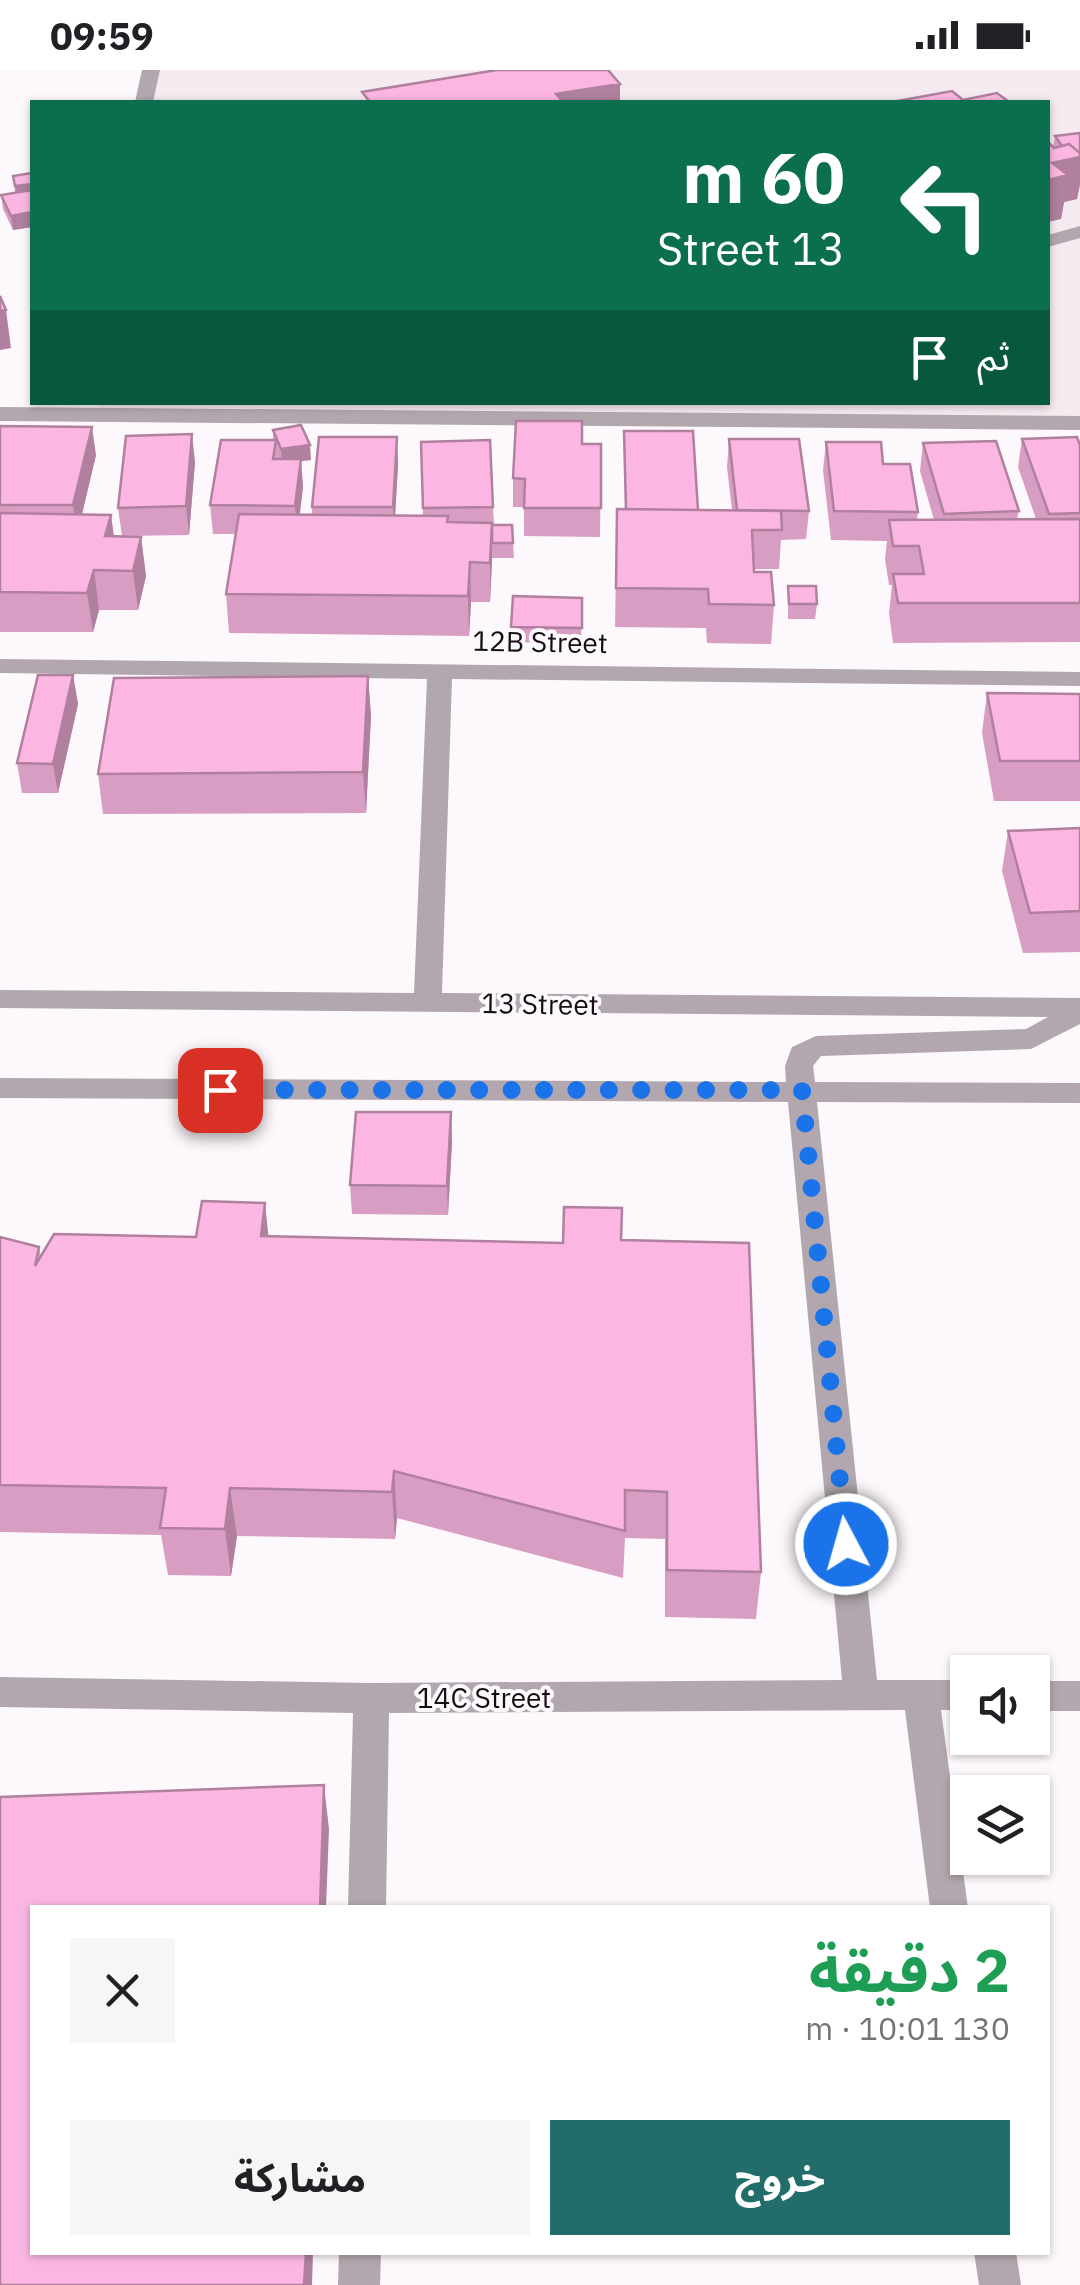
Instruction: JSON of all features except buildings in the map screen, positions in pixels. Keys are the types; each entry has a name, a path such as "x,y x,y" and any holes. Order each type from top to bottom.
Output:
{"street":[{"path":"144,100 151,70"},
{"path":"1050,240 1080,232"},
{"path":"0,414 98,408 1080,423"},
{"name":"12B Street","path":"0,666 1080,679"},
{"path":"428,1003 440,671"},
{"name":"13 Street","path":"0,999 1080,1010"},
{"path":"861,1695 802,1090 802,1054 816,1046 1031,1039 1080,1010"},
{"path":"0,1088 1080,1093"},
{"name":"14C Street","path":"0,1692 371,1698 950,1695"},
{"path":"921,1695 950,1905"},
{"path":"1050,1696 1080,1696"},
{"path":"366,1905 371,1698"},
{"path":"359,2285 360,2255"},
{"path":"995,2255 1000,2285"}],"shaded area":[{"path":"151,70 1080,70 1080,423 98,413 99,405 1050,405 1050,100 144,100"}],"route":[{"path":"220,1090 802,1090 846,1544"}]}
